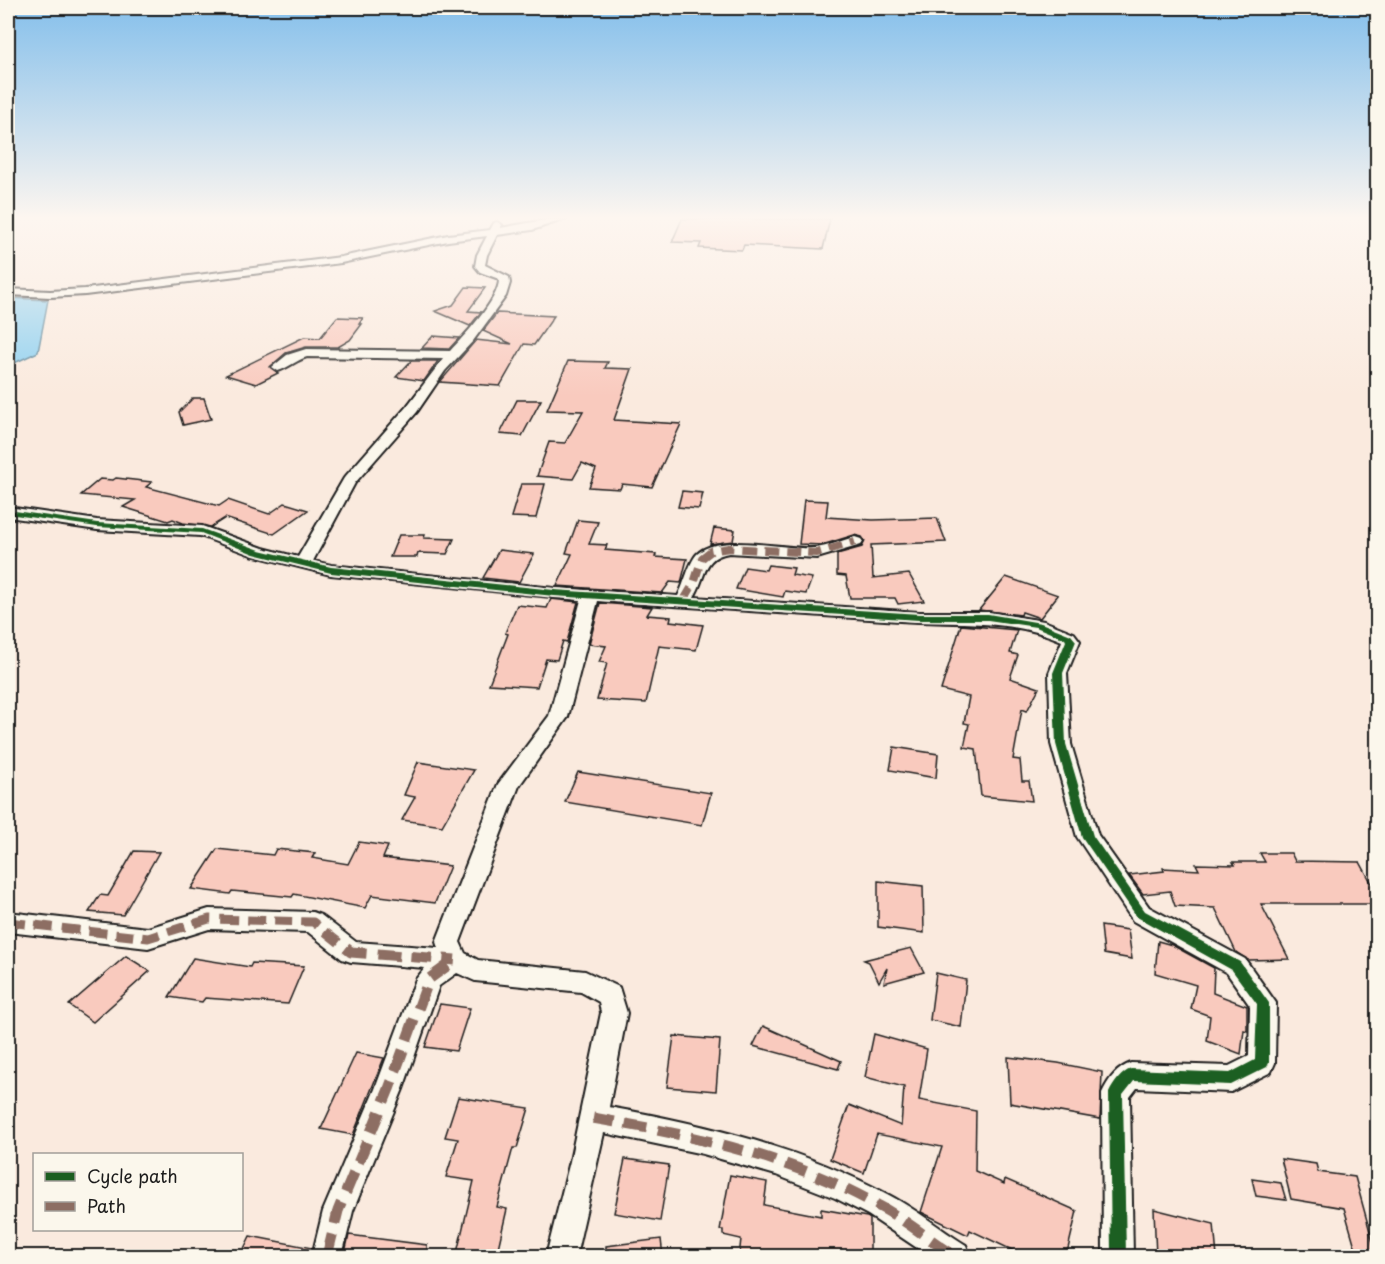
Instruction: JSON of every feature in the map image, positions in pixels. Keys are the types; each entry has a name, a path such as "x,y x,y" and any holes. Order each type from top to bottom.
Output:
{"street":[{"path":"8,292 66,294 202,278"},
{"path":"303,564 349,481 412,409 453,355 469,338 503,289 504,278"},
{"path":"278,367 306,353 453,355"},
{"path":"8,512 98,525 202,531 256,552 331,570 591,595 919,617 987,617 1038,625 1068,636 1071,641 1058,673 1061,744 1088,837 1141,914 1236,966 1263,1003 1262,1063 1231,1078 1131,1075 1116,1093 1118,1257"},
{"path":"684,600 694,583 702,558 711,551 729,548 817,553 855,542"},
{"path":"455,960 448,942 509,784 558,717 591,595"},
{"path":"8,922 148,938 209,919 313,922 351,952 455,960 475,970 585,982 610,995 614,1013 561,1257"},
{"path":"327,1257 338,1211 389,1089 429,980 455,960"},
{"path":"593,1118 666,1130 740,1150 804,1172 846,1189 879,1206 955,1257"}],"water":[{"path":"8,298 48,300 38,352 8,366"}],"building":[{"path":"466,287 485,288 468,311 481,312 470,326 435,311 453,305"},
{"path":"497,313 554,316 534,345 524,344 500,386 440,382 476,340 512,344 483,331"},
{"path":"337,317 363,318 359,324 362,324 350,340 338,347 306,347 286,353 270,367 278,373 256,384 226,375 304,337 320,338"},
{"path":"433,336 459,338 449,349 422,348"},
{"path":"411,361 438,361 424,381 396,377"},
{"path":"568,361 608,362 605,368 632,369 614,420 681,424 652,487 622,484 620,489 589,487 596,469 582,463 573,479 537,476 549,442 565,443 583,411 547,410"},
{"path":"193,398 204,398 211,419 183,425 179,412"},
{"path":"517,400 541,400 522,436 500,434"},
{"path":"116,478 152,482 146,487 219,506 228,500 269,514 285,503 308,510 274,534 225,518 211,527 183,523 173,519 168,521 123,507 135,500 81,495 100,479 113,480"},
{"path":"521,484 545,484 536,518 511,517"},
{"path":"682,491 703,493 699,509 678,507"},
{"path":"804,500 828,501 826,517 873,520 937,518 946,542 871,545 873,578 909,574 924,601 898,604 895,598 850,598 846,576 837,575 837,554 862,547 865,541 862,537 854,535 822,545 799,544"},
{"path":"578,520 598,522 589,544 607,545 605,550 687,559 681,583 670,582 662,593 557,586 572,554 566,553"},
{"path":"714,528 735,530 733,541 710,544"},
{"path":"399,535 425,535 424,538 454,539 447,554 418,553 417,557 390,557"},
{"path":"499,550 534,554 519,582 483,578"},
{"path":"768,565 794,568 792,575 812,578 806,594 785,591 783,597 736,589 745,567 766,570"},
{"path":"1006,577 1058,595 1040,618 1022,612 1021,615 979,610"},
{"path":"551,599 578,602 567,642 563,641 557,660 546,659 537,687 489,684 508,634 505,633 517,605 547,608"},
{"path":"600,603 652,607 647,615 671,617 670,621 703,625 696,650 659,646 646,703 597,700 607,663 599,662 606,646 589,644"},
{"path":"961,625 1017,630 1010,653 1018,655 1010,678 1039,688 1027,711 1022,709 1013,759 1020,760 1022,781 1029,781 1032,801 981,796 976,749 964,747 969,724 964,723 969,697 941,690"},
{"path":"894,747 938,754 936,778 890,770"},
{"path":"418,762 474,770 442,826 402,820 415,797 404,795"},
{"path":"578,772 711,793 702,825 565,802"},
{"path":"359,842 388,846 383,858 450,866 435,903 372,895 365,908 294,894 292,897 232,891 230,894 191,889 217,849 273,855 276,849 315,853 312,858 348,864"},
{"path":"134,851 159,852 123,915 89,912 100,895 108,896"},
{"path":"1260,853 1291,853 1295,861 1360,862 1377,893 1377,904 1261,904 1289,959 1248,960 1236,952 1215,908 1175,906 1170,891 1143,894 1129,875 1164,871 1163,868 1199,870 1196,864 1235,865 1233,862 1265,862"},
{"path":"878,881 923,886 924,933 878,927"},
{"path":"1101,926 1128,930 1132,959 1104,954"},
{"path":"1158,941 1172,945 1214,968 1213,993 1247,1006 1247,1031 1244,1030 1241,1054 1207,1041 1210,1016 1191,1009 1196,985 1155,973"},
{"path":"911,948 924,972 884,983 887,968 879,982 869,962 864,960"},
{"path":"126,956 150,971 93,1022 69,1005"},
{"path":"193,958 250,967 252,963 304,966 288,1004 205,998 202,1002 169,997"},
{"path":"936,973 966,980 961,1027 930,1020"},
{"path":"440,1004 470,1008 456,1051 425,1047"},
{"path":"763,1026 841,1061 838,1069 753,1046"},
{"path":"874,1034 927,1049 919,1100 976,1111 975,1171 1004,1184 1005,1179 1077,1211 1066,1257 1027,1257 970,1230 968,1235 921,1212 942,1147 877,1134 864,1173 830,1159 849,1105 901,1126 904,1087 865,1077"},
{"path":"674,1036 720,1040 716,1091 667,1087"},
{"path":"356,1053 384,1058 353,1135 321,1129"},
{"path":"1008,1057 1058,1063 1102,1072 1100,1119 1010,1103"},
{"path":"458,1097 529,1108 517,1148 513,1148 497,1207 507,1209 496,1257 456,1257 474,1181 446,1177 458,1139 445,1137"},
{"path":"625,1159 669,1165 660,1221 614,1213"},
{"path":"1281,1159 1316,1164 1318,1172 1355,1177 1377,1257 1358,1257 1344,1208 1291,1199"},
{"path":"730,1175 767,1182 764,1205 821,1216 821,1209 867,1217 870,1219 870,1257 739,1257 741,1239 723,1235 723,1230 720,1230"},
{"path":"1252,1179 1281,1183 1286,1200 1256,1196"},
{"path":"1154,1209 1214,1224 1217,1257 1156,1257"},
{"path":"349,1235 427,1245 427,1257 344,1257"},
{"path":"250,1236 312,1248 310,1257 240,1257"},
{"path":"661,1239 663,1257 606,1257 606,1246"}],"marked path":[{"path":"684,600 694,583 702,558 711,551 729,548 817,553 855,542"},
{"path":"8,922 148,938 209,919 313,922 351,952 455,960"},
{"path":"327,1256 338,1211 389,1089 429,979 455,960"},
{"path":"593,1118 703,1140 811,1173 878,1205 955,1256"}],"cycle path":[{"path":"8,512 97,525 202,531 257,552 331,570 554,593 919,617 988,617 1038,625 1068,637 1071,641 1058,673 1061,744 1088,837 1141,914 1236,966 1263,1003 1262,1063 1231,1079 1131,1075 1116,1093 1118,1256"}]}
